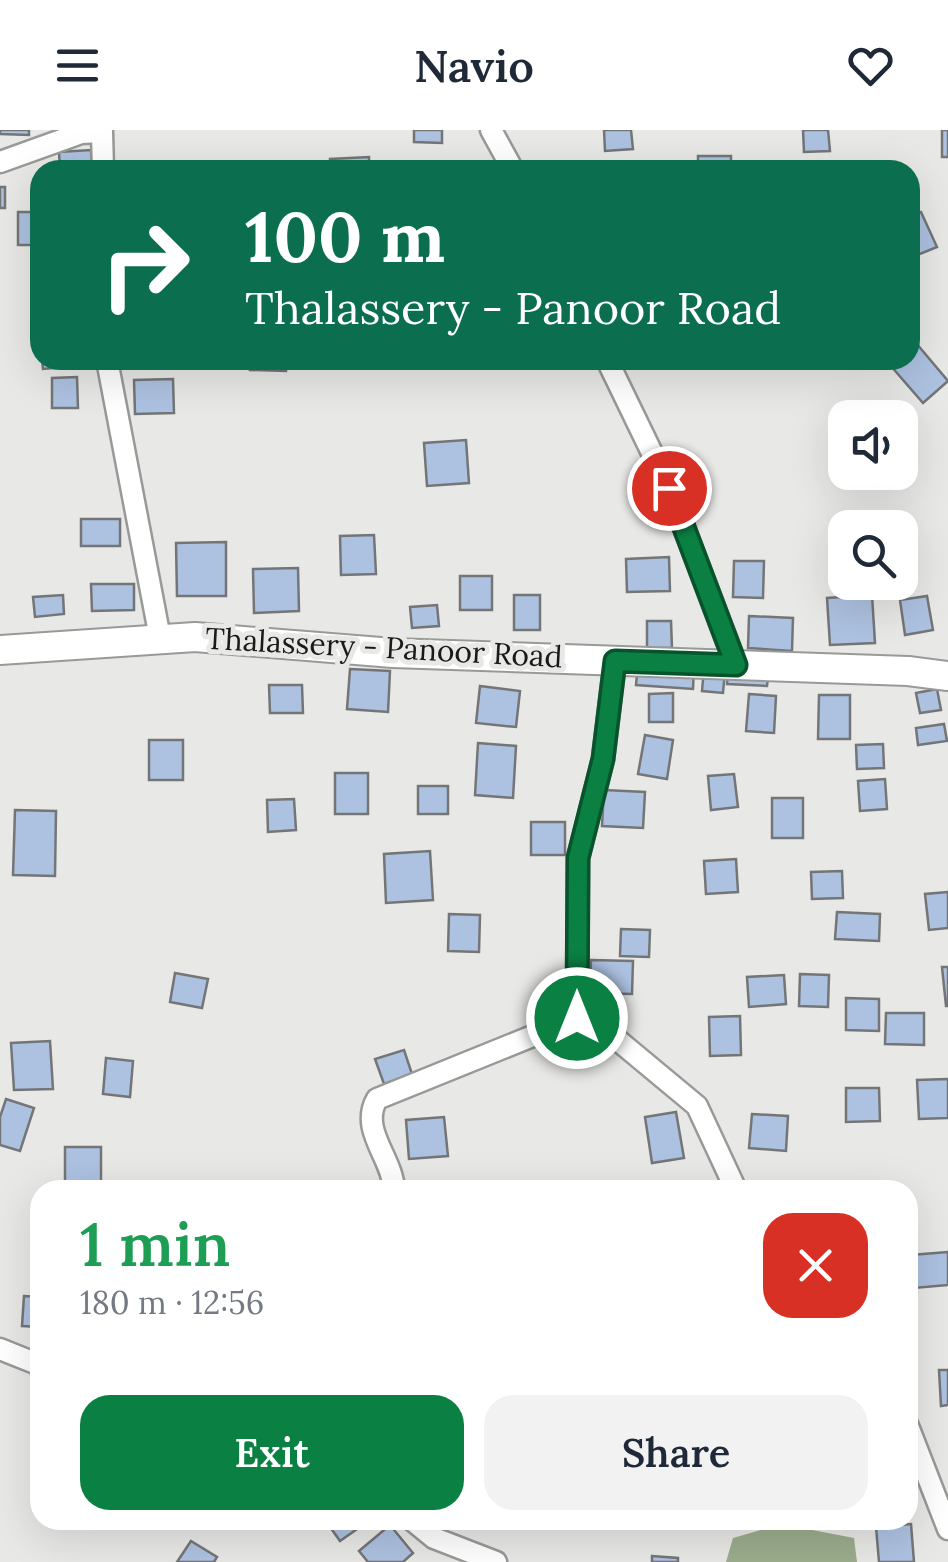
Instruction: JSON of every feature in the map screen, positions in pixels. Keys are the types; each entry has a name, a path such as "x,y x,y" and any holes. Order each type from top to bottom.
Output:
{"main road":[{"name":"Thalassery - Panoor Road","path":"0,650 195,637 393,653 908,671 948,676"}],"street":[{"path":"492,130 508,160"},
{"path":"0,162 80,133 102,132 103,160"},
{"path":"110,370 160,638"},
{"path":"613,370 669,488 736,665"},
{"path":"577,1018 578,858 603,759 615,661"},
{"path":"394,1180 394,1172 374,1138 370,1110 377,1099 577,1018 608,1032 697,1106 731,1180"},
{"path":"0,1349 30,1361"},
{"path":"918,1452 948,1528"},
{"path":"424,1530 434,1538 496,1562"}],"shaded area":[{"path":"760,1530 812,1530 854,1538 857,1562 726,1562 733,1538"}],"building":[{"path":"0,130 29,130 29,135 0,134"},
{"path":"414,130 442,130 442,143 414,142"},
{"path":"604,130 631,130 633,149 605,151"},
{"path":"803,130 828,130 830,151 804,152"},
{"path":"942,130 948,130 948,157 942,157"},
{"path":"91,150 92,160 59,160 59,152"},
{"path":"698,156 731,156 731,160 698,160"},
{"path":"369,157 369,160 330,159"},
{"path":"0,187 5,187 5,208 0,208"},
{"path":"18,212 30,212 30,245 18,245"},
{"path":"920,212 937,247 920,254"},
{"path":"920,348 948,381 923,403 894,370 920,370"},
{"path":"77,377 78,408 52,408 52,378"},
{"path":"173,379 174,413 135,414 134,380"},
{"path":"466,440 469,483 427,486 424,443"},
{"path":"81,519 120,519 120,546 81,546"},
{"path":"374,535 376,574 341,575 340,536"},
{"path":"226,542 226,596 177,596 176,543"},
{"path":"669,557 670,591 627,592 626,559"},
{"path":"734,561 764,561 763,598 733,597"},
{"path":"298,568 299,611 254,613 253,569"},
{"path":"460,576 492,576 492,610 460,610"},
{"path":"91,584 134,584 134,610 92,611"},
{"path":"63,595 64,614 35,617 33,597"},
{"path":"514,595 540,595 540,630 514,630"},
{"path":"927,596 933,630 905,635 900,600"},
{"path":"827,598 872,600 875,643 830,645"},
{"path":"437,605 439,626 412,628 410,607"},
{"path":"749,616 793,618 792,651 748,648"},
{"path":"647,621 671,621 672,648 647,648"},
{"path":"638,664 694,667 693,689 636,685"},
{"path":"728,667 769,669 767,686 727,684"},
{"path":"704,668 725,670 723,693 702,691"},
{"path":"350,669 390,671 388,712 347,709"},
{"path":"269,685 302,685 303,713 270,713"},
{"path":"480,686 520,691 516,727 476,723"},
{"path":"937,689 941,710 920,713 916,693"},
{"path":"673,693 673,722 649,722 649,694"},
{"path":"749,694 776,696 774,733 746,731"},
{"path":"819,695 850,695 850,739 818,739"},
{"path":"944,724 947,741 918,745 916,728"},
{"path":"645,735 673,740 667,779 638,774"},
{"path":"149,740 183,740 183,780 149,780"},
{"path":"478,743 516,746 513,798 475,795"},
{"path":"883,744 884,768 857,769 856,745"},
{"path":"335,773 368,773 368,814 335,814"},
{"path":"734,774 738,807 711,810 708,776"},
{"path":"885,779 887,809 860,811 858,781"},
{"path":"418,786 448,786 448,814 418,814"},
{"path":"604,790 645,792 643,828 602,826"},
{"path":"772,798 803,798 803,838 772,838"},
{"path":"294,799 296,830 268,832 267,800"},
{"path":"15,810 56,811 55,876 13,875"},
{"path":"531,822 565,822 565,855 531,855"},
{"path":"430,851 433,900 386,903 384,854"},
{"path":"736,859 738,892 706,894 704,861"},
{"path":"842,871 843,898 812,899 811,872"},
{"path":"948,892 948,928 929,930 925,894"},
{"path":"837,912 880,914 879,941 835,939"},
{"path":"449,914 480,915 479,952 448,951"},
{"path":"621,929 650,930 649,957 620,956"},
{"path":"591,960 633,961 632,994 590,993"},
{"path":"942,967 948,967 948,1006 946,1006"},
{"path":"175,973 208,979 202,1008 170,1002"},
{"path":"800,974 829,975 828,1007 799,1006"},
{"path":"784,975 786,1004 749,1007 747,977"},
{"path":"846,998 879,999 879,1031 846,1030"},
{"path":"886,1013 924,1013 924,1045 885,1044"},
{"path":"740,1016 741,1055 710,1056 709,1017"},
{"path":"50,1041 53,1089 14,1090 11,1043"},
{"path":"404,1050 412,1074 384,1084 375,1059"},
{"path":"106,1058 133,1061 130,1097 103,1094"},
{"path":"948,1079 948,1118 919,1119 917,1080"},
{"path":"846,1088 879,1088 880,1121 846,1122"},
{"path":"6,1099 34,1108 20,1151 0,1145 0,1117"},
{"path":"676,1112 684,1158 652,1163 645,1117"},
{"path":"752,1114 788,1116 786,1151 749,1148"},
{"path":"444,1117 448,1156 409,1159 406,1120"},
{"path":"65,1147 101,1147 101,1180 65,1180"},
{"path":"948,1252 948,1285 918,1288 918,1254"},
{"path":"24,1296 30,1296 30,1326 22,1326"},
{"path":"939,1370 948,1370 948,1405 941,1406"},
{"path":"332,1530 356,1530 340,1541"},
{"path":"384,1530 394,1530 413,1553 403,1562 368,1562 359,1551"},
{"path":"876,1530 911,1530 914,1562 879,1562"},
{"path":"191,1541 217,1557 214,1562 177,1562"},
{"path":"652,1556 678,1558 678,1562 652,1562"}],"route":[{"path":"577,1018 578,858 603,759 615,661 736,665 669,488"}]}
